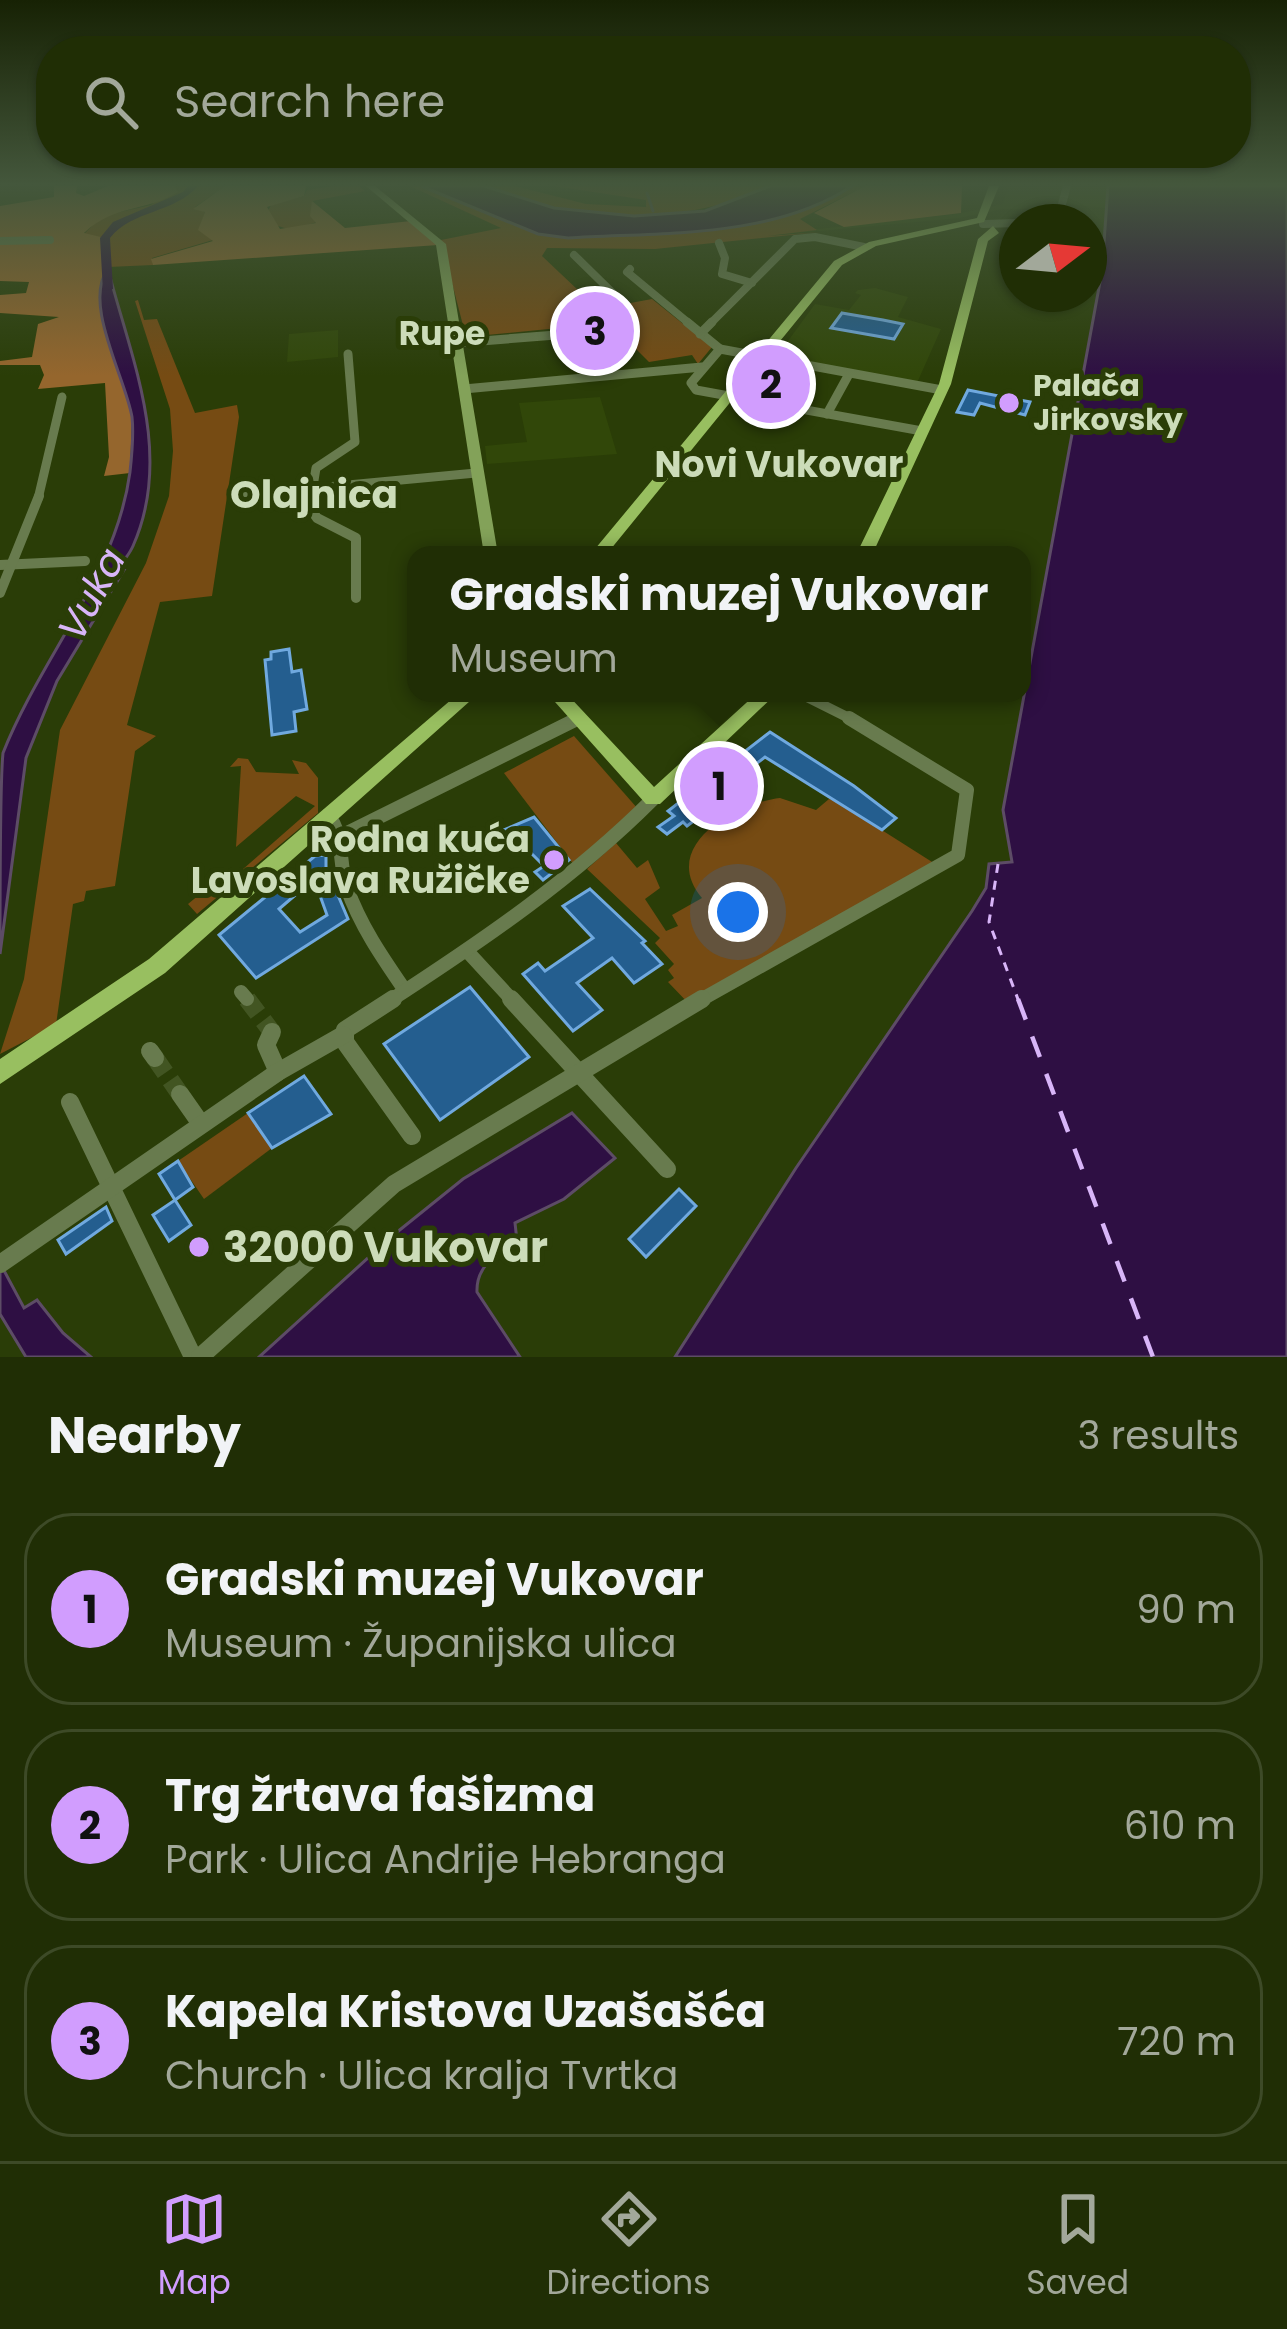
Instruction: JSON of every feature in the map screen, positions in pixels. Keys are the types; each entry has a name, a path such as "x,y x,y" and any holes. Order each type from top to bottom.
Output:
{"main road":[{"path":"609,546 838,262 860,249"},
{"path":"868,546 942,390 980,249"},
{"path":"3,1071 129,989 334,826 461,702"},
{"path":"564,702 653,800 758,702"}],"street":[{"path":"442,249 489,546"},
{"path":"722,249 724,276 752,283"},
{"path":"700,334 787,249"},
{"path":"574,255 623,303"},
{"path":"630,268 627,272 720,350 942,390"},
{"path":"605,286 637,281"},
{"path":"456,343 569,334 578,337 583,348"},
{"path":"720,350 692,387 922,431"},
{"path":"348,354 355,442 316,468 310,488 312,514 356,538 356,598"},
{"path":"464,389 702,368"},
{"path":"827,414 849,374"},
{"path":"0,592 42,488 62,398"},
{"path":"241,495 476,472"},
{"path":"0,565 85,561"},
{"path":"70,1102 196,1357 394,1184 579,1072 952,862 963,844 967,790 817,702"},
{"path":"404,989 365,930 340,864 334,826 579,718"},
{"path":"0,1264 200,1124 467,951 608,844 653,800"},
{"path":"467,951 667,1168"},
{"path":"272,1032 266,1045 278,1072"},
{"path":"343,1035 412,1136"},
{"path":"180,1094 200,1124"}],"shaded area":[{"path":"0,249 106,249 108,267 103,275 112,345 132,415 130,473 104,476 109,457 105,383 38,389 44,375 40,365 0,365 0,361 32,357 38,324 59,317 0,313 0,295 26,293 29,282 0,281"},
{"path":"105,249 181,249 152,258 153,265 108,267"},
{"path":"184,249 376,249 153,265 151,259"},
{"path":"443,249 546,249 542,256 598,309 652,299 712,347 698,364 692,355 649,362 623,336 615,336 610,323 466,337"},
{"path":"875,288 908,297 898,317 941,329 917,383 777,356 815,304 849,310 861,295 855,293 858,290"},
{"path":"138,300 144,320 157,319 195,413 237,405 212,596 160,602 127,725 156,736 135,751 115,886 86,891 84,901 73,904 56,1025 0,1054 24,979 60,730 146,563 169,496 170,409"},
{"path":"338,330 338,357 287,362 289,334"},
{"path":"764,364 804,371 778,402 737,396"},
{"path":"600,397 617,454 487,464 485,446 527,442 519,403"},
{"path":"574,736 638,809 574,865 504,773"},
{"path":"238,758 248,759 256,772 299,774 292,760 306,763 318,778 318,813 197,914 188,904 211,885 219,890 315,806 296,796 236,847 241,766 230,767"},
{"path":"780,798 816,810 829,799 836,801 940,867 691,1006 668,982 674,978 668,970 674,964 655,943 660,938 587,869 616,843 637,868 648,860 660,888 645,899 666,931 678,926 672,915 702,898 691,879 689,861 708,830 743,808"},
{"path":"248,1113 272,1148 204,1199 178,1161"}],"water":[{"path":"1107,249 1287,249 1287,1357 675,1357 796,1168 972,911 986,888 989,864 1012,862 1003,810 1023,702 1031,702 1031,658 1094,312 1107,312"},
{"path":"108,269 144,407 150,477 145,511 119,569 124,570 57,681 26,758 0,954 3,753 110,546 130,472 132,417 100,301"},
{"path":"572,1113 615,1158 564,1199 515,1223 517,1241 489,1262 478,1283 477,1292 520,1357 259,1357 391,1237 463,1179"},
{"path":"0,1263 24,1308 37,1300 63,1333 91,1357 26,1357 0,1314"}],"building":[{"path":"842,313 903,324 894,339 831,328"},
{"name":"Palača Jirkovsky","path":"968,390 1030,402 1025,415 980,403 974,415 957,412"},
{"path":"289,649 292,672 301,670 307,709 294,712 296,731 272,735 265,660 271,659 271,652"},
{"path":"770,732 896,818 882,830 765,757 752,767 759,772 687,826 683,822 667,834 658,827 674,816 668,811"},
{"path":"534,817 569,860 543,880 535,872 544,866 526,848 514,854 499,832"},
{"path":"326,855 326,867 348,919 256,978 219,935 315,856","holes":["314,879 327,915 300,932 279,909"]},
{"path":"590,889 645,941 642,943 662,964 634,983 612,958 577,983 602,1010 573,1031 523,974 538,963 545,971 593,938 563,906"},
{"path":"470,987 529,1057 440,1120 384,1044"},
{"path":"304,1076 331,1114 272,1148 248,1113"},
{"path":"178,1161 193,1187 175,1200 159,1174"},
{"path":"679,1189 696,1206 646,1257 629,1239"},
{"path":"175,1200 191,1225 169,1241 153,1215"},
{"path":"106,1207 112,1221 66,1254 58,1240"}],"waterway":[{"name":"Vuka","path":"105,249 107,289"}],"ferry route":[{"path":"998,864 989,922 1019,1002"},
{"path":"1018,999 1153,1357"}],"tunnel":[{"path":"247,999 272,1032"},
{"path":"155,1058 180,1094"}],"place":[{"name":"Kapela Kristova Uzašašća","path":"595,331"},
{"name":"Trg žrtava fašizma","path":"771,384"},
{"name":"Palača Jirkovsky","path":"1009,403"},
{"name":"Gradski muzej Vukovar","path":"719,786"},
{"name":"Rodna kuća Lavoslava Ružičke","path":"554,860"},
{"name":"32000 Vukovar","path":"199,1247"}],"district":[{"name":"Rupe","path":"442,333"},
{"name":"Novi Vukovar","path":"779,464"},
{"name":"Olajnica","path":"314,494"}]}
